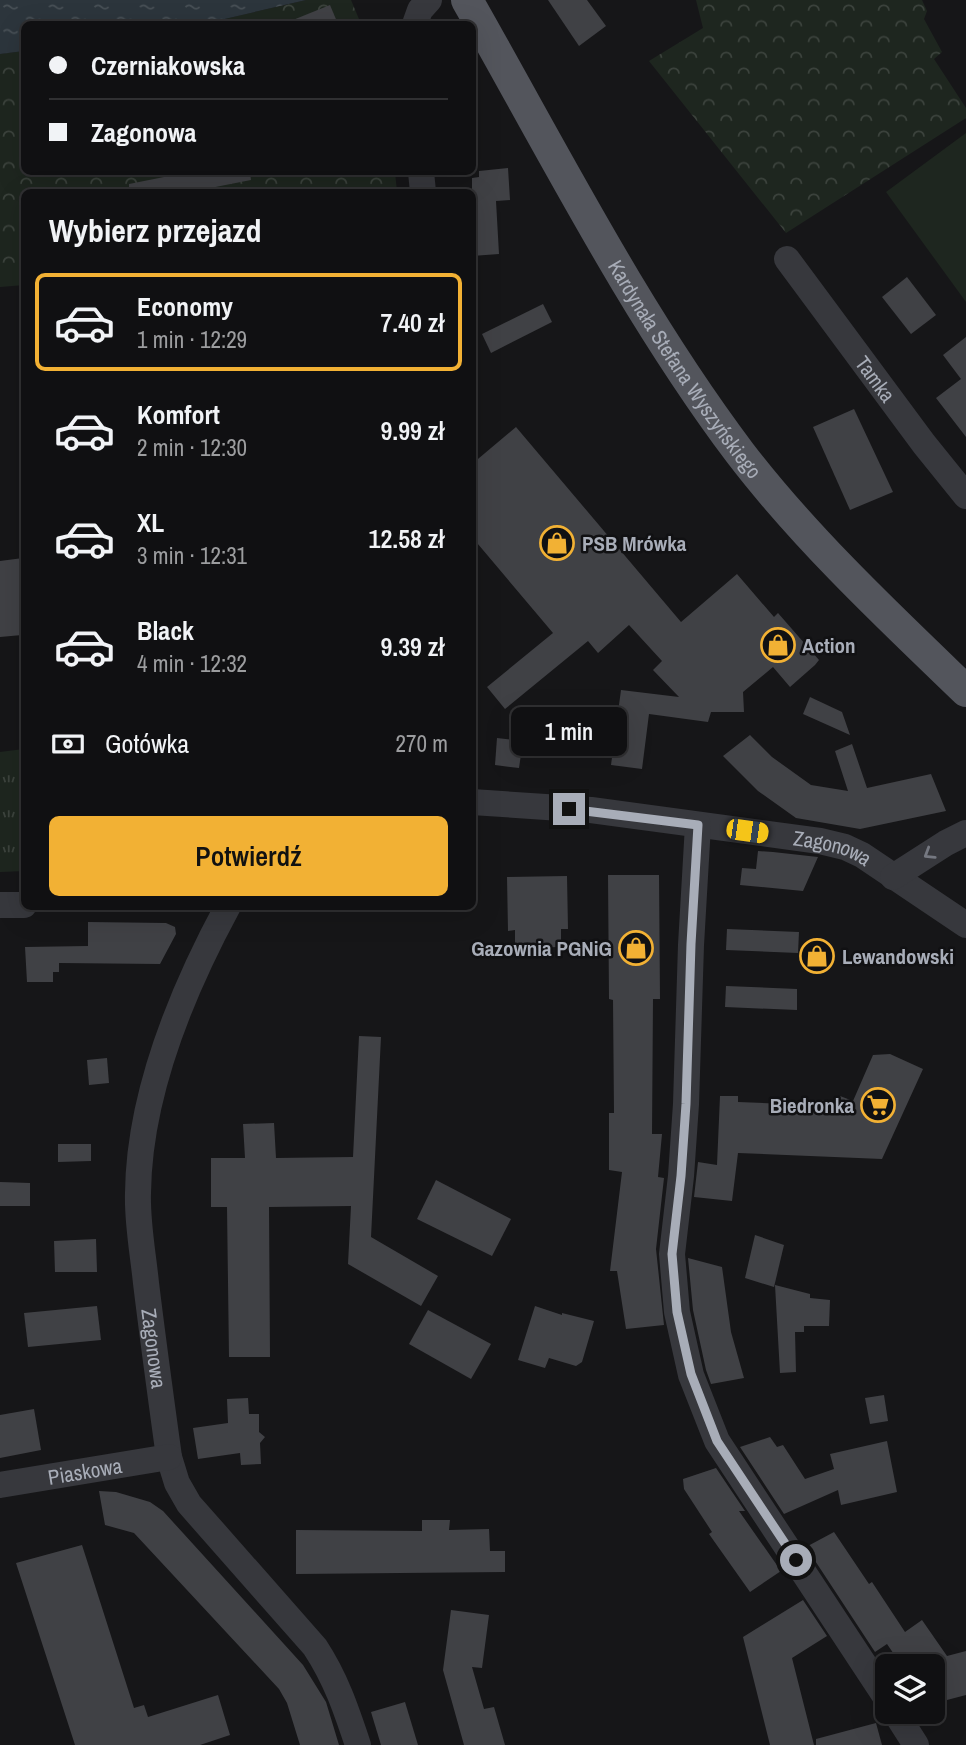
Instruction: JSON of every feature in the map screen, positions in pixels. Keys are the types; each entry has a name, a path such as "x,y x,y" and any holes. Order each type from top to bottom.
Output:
{"main road":[{"name":"Kardynała Stefana Wyszyńskiego","path":"469,4 608,249 677,363 742,455 789,511 870,598 966,691"}],"street":[{"path":"416,21 419,10 429,0"},
{"name":"Tamka","path":"787,259 924,444 966,496"},
{"name":"Zagonowa","path":"476,802 591,810 820,841 845,847 862,855 966,925"},
{"path":"698,825 685,1116 672,1254 680,1324 691,1374 717,1441 875,1681"},
{"path":"893,877 966,833"},
{"path":"0,905 21,905"},
{"name":"Zagonowa","path":"220,910 164,1053 148,1113 139,1166 141,1242 169,1457 177,1483 189,1504 327,1664 337,1684 358,1745"},
{"name":"Piaskowa","path":"0,1485 169,1457"},
{"path":"903,1724 916,1745"}],"green space":[{"path":"306,0 351,0 360,21 216,21"},
{"path":"696,0 922,0 927,11 924,19 942,52 934,59 966,108 966,118 786,233 649,61 703,28"},
{"path":"21,51 21,175 395,175 397,189 21,189 21,285 0,287 0,54"},
{"path":"966,133 966,302 886,192"},
{"path":"21,749 21,871 0,872 0,752"}],"water":[{"path":"0,0 306,0 216,21 21,21 21,51 0,54"}],"building":[{"path":"548,0 587,0 606,26 579,46"},
{"path":"330,5 337,21 290,21"},
{"path":"508,168 510,200 496,201 499,254 476,256 476,189 472,189 472,178 479,177 479,171"},
{"path":"174,175 250,175 251,180 205,189 129,189 129,184"},
{"path":"907,277 936,315 911,334 882,297"},
{"path":"543,304 552,322 491,353 482,334"},
{"path":"966,337 966,437 936,398 961,379 943,355"},
{"path":"854,409 893,492 850,510 813,427"},
{"path":"516,427 681,622 737,574 774,617 778,613 819,660 790,687 773,667 743,692 744,712 711,712 708,722 649,714 642,769 611,765 621,690 679,697 653,670 662,661 629,625 598,653 588,641 505,709 487,687 553,633 476,542 476,461"},
{"path":"21,558 21,635 0,637 0,561"},
{"path":"810,697 842,712 850,735 803,714"},
{"path":"750,735 772,757 811,785 848,791 835,751 852,744 867,788 931,774 946,811 860,829 796,818 758,791 723,756"},
{"path":"497,738 523,741 519,768 495,765"},
{"path":"758,851 818,857 803,891 740,885 742,868 756,869"},
{"path":"608,875 659,875 660,999 653,999 652,1134 662,1134 658,1177 664,1178 656,1249 664,1325 626,1329 617,1271 610,1271 622,1172 609,1170 609,1113 614,1113 613,1000 609,999"},
{"path":"567,876 568,929 561,929 561,947 515,948 515,930 508,931 507,877"},
{"path":"88,922 166,923 175,927 176,934 160,964 59,963 59,972 53,972 53,982 27,982 25,947 88,946"},
{"path":"727,929 799,932 798,953 726,950"},
{"path":"726,986 797,989 797,1010 725,1007"},
{"path":"359,1036 381,1037 371,1237 438,1276 421,1306 348,1264 351,1206 269,1207 270,1357 229,1357 227,1207 211,1207 211,1158 245,1158 243,1124 274,1123 276,1158 353,1157"},
{"path":"890,1054 923,1069 882,1159 738,1153 732,1201 694,1197 698,1162 717,1165 720,1096 738,1096 738,1102 808,1105 808,1100 838,1101 840,1096 853,1101 873,1055"},
{"path":"107,1058 109,1083 89,1085 87,1060"},
{"path":"58,1144 91,1144 91,1161 58,1162"},
{"path":"436,1180 511,1219 492,1256 417,1219"},
{"path":"0,1182 30,1183 30,1206 0,1206"},
{"path":"755,1235 784,1245 774,1287 745,1278"},
{"path":"96,1239 97,1272 55,1272 54,1241"},
{"path":"688,1258 722,1267 731,1332 744,1378 711,1384 693,1310"},
{"path":"775,1285 810,1294 810,1298 830,1300 829,1326 804,1326 804,1332 795,1332 796,1372 780,1373"},
{"path":"97,1306 101,1340 28,1347 24,1313"},
{"path":"535,1306 594,1321 582,1362 576,1366 549,1358 545,1368 518,1360"},
{"path":"428,1310 491,1344 471,1379 409,1344"},
{"path":"884,1395 888,1421 870,1424 865,1398"},
{"path":"248,1398 249,1414 259,1414 259,1432 265,1437 260,1443 261,1464 241,1465 240,1453 198,1459 193,1428 228,1423 227,1399"},
{"path":"34,1409 41,1450 0,1458 0,1415"},
{"path":"770,1437 777,1447 783,1445 805,1479 834,1469 830,1454 887,1441 897,1492 841,1505 838,1490 784,1514 740,1447"},
{"path":"716,1468 745,1511 739,1511 781,1571 750,1592 709,1534 712,1532 684,1489 683,1479"},
{"path":"99,1491 116,1492 150,1502 163,1511 303,1665 326,1702 339,1745 300,1745 287,1703 279,1689 134,1533 105,1525"},
{"path":"422,1520 450,1520 449,1530 489,1529 490,1551 505,1551 505,1572 296,1574 296,1530 422,1531"},
{"path":"834,1532 905,1632 922,1620 947,1656 966,1651 966,1695 945,1699 945,1654 894,1654 887,1644 875,1652 806,1547"},
{"path":"82,1545 134,1708 144,1705 148,1717 218,1695 230,1735 200,1745 75,1745 16,1563"},
{"path":"803,1600 827,1636 792,1658 814,1745 770,1745 743,1637"},
{"path":"451,1610 489,1615 482,1668 472,1667 484,1709 494,1707 505,1745 464,1745 443,1670"},
{"path":"405,1702 418,1745 381,1745 371,1712"},
{"path":"875,1723 882,1745 816,1745 816,1739"}],"place":[{"name":"PSB Mrówka","path":"557,543"},
{"name":"Action","path":"778,645"},
{"name":"Gazownia PGNiG","path":"636,948"},
{"name":"Lewandowski","path":"817,956"},
{"name":"Biedronka","path":"878,1105"}],"route":[{"path":"569,809 698,825 686,1104 672,1254 677,1312 691,1374 705,1416 717,1441 796,1560"}]}
